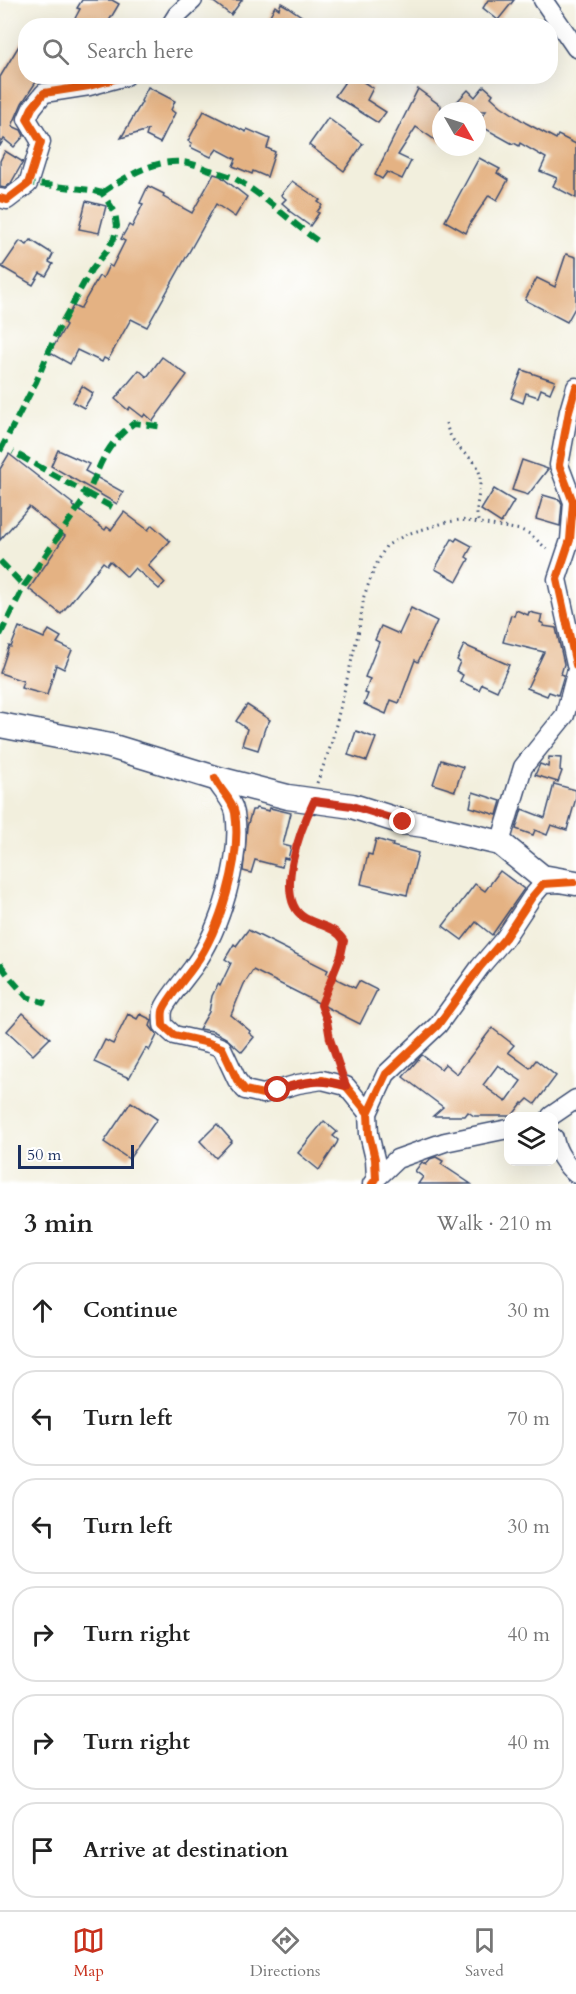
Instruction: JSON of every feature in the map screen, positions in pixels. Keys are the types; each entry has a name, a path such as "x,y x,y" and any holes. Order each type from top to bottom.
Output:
{"main road":[{"path":"0,725 110,746 215,778 288,797 352,806 403,822 500,843 542,877 575,883"}],"street":[{"path":"175,18 193,0"},
{"path":"543,0 555,18"},
{"path":"558,22 576,48"},
{"path":"0,198 7,200 28,183 41,141 27,119 32,108 44,93 96,84"},
{"path":"576,387 559,465 573,502 570,540 557,579 576,665"},
{"path":"500,843 523,767 565,715 576,673"},
{"path":"215,778 219,788 228,796 234,812 232,871 221,915 200,957 162,1010 163,1025 174,1035 222,1048 237,1080 245,1090 264,1094 298,1083 322,1080 346,1086 368,1113"},
{"path":"374,1181 375,1159 369,1134 368,1113 387,1074 438,1025 543,884 575,883"},
{"path":"556,1112 576,1100"},
{"path":"374,1181 397,1159 445,1142 504,1131"},
{"path":"558,1149 569,1169 576,1174"}],"path":[{"path":"446,423 448,433 477,465 480,475 476,514 479,523"},
{"path":"346,1086 321,1005 341,955 344,941 340,934 304,918 295,909 289,892 293,861 302,826 314,801 318,777 331,746 359,630 364,596 375,567 386,546 407,534 461,520 521,530 531,534 551,553 557,579"}],"building":[{"path":"82,0 112,0 119,4 111,18 75,18 80,9 77,8"},
{"path":"211,0 242,0 231,15"},
{"path":"488,0 514,0 500,18 496,18 483,8"},
{"path":"281,3 304,18 269,18 275,6 279,9"},
{"path":"18,47 18,84 35,84 22,103 12,126 21,130 24,136 14,147 4,139 0,146 0,77"},
{"path":"343,84 367,84 373,88 367,100 386,112 378,123 335,96"},
{"path":"484,86 501,106 526,123 556,139 558,135 576,144 576,198 553,186 557,178 540,171 546,158 520,143 519,146 513,144 486,129 486,102 457,102 468,90 475,97"},
{"path":"148,87 175,101 171,110 175,113 160,143 146,136 148,130 121,138 142,102"},
{"path":"418,89 436,102 432,102 432,138 416,127 398,155 411,161 402,179 387,172 382,179 375,175"},
{"path":"204,111 246,132 247,129 270,139 267,148 275,152 267,177 233,166 236,159 217,149 211,157 190,147 192,143 188,141"},
{"path":"328,118 363,144 344,171 309,145"},
{"path":"5,151 23,162 11,183 5,188 0,187 0,161"},
{"path":"479,158 500,169 497,173 508,180 497,200 489,195 466,233 445,221"},
{"path":"214,174 247,197 235,217 216,204 147,327 131,319 108,360 104,358 102,362 77,350 70,364 50,353 66,325 64,323 73,306 80,309 99,276 103,278 109,265 112,267 125,241 121,239 129,225 132,227 143,204 140,203 148,186 192,213"},
{"path":"292,181 320,200 318,202 322,205 310,226 282,203 286,199 281,195"},
{"path":"86,201 106,206 99,233 79,229"},
{"path":"31,240 53,254 49,262 53,264 46,276 40,273 33,285 2,267 20,241 27,245"},
{"path":"566,254 576,257 576,306 567,322 525,300 537,278 555,287"},
{"path":"162,357 187,375 153,421 145,414 143,417 130,407 128,410 115,399 139,370 147,377"},
{"path":"522,370 555,381 550,393 541,389 538,397 526,393 523,403 511,398"},
{"path":"82,386 93,393 84,408 73,402"},
{"path":"58,450 89,464 85,471 123,492 117,504 51,466"},
{"path":"9,454 105,530 107,527 111,530 124,512 148,530 152,525 170,541 148,565 165,583 159,589 135,568 127,577 110,561 107,565 103,562 61,614 29,589 65,536 29,507 0,540 0,469"},
{"path":"522,460 548,469 528,495 512,490"},
{"path":"494,489 514,501 501,523 481,510"},
{"path":"543,495 560,500 562,504 560,526 536,519"},
{"path":"457,538 472,546 466,557 469,559 457,581 435,569 452,539 455,541"},
{"path":"411,608 437,621 418,662 415,660 399,703 391,700 386,714 364,704 370,679 365,677 379,642 375,640 381,626 399,634"},
{"path":"516,610 528,615 529,612 542,615 540,622 544,624 543,626 556,628 564,664 561,674 564,675 558,695 549,692 547,696 527,688 544,652 503,642 511,615 514,616"},
{"path":"19,627 44,638 49,630 61,637 57,643 72,650 64,669 56,665 47,695 21,688 23,681 0,673 9,646 11,647"},
{"path":"464,645 509,665 497,691 482,684 479,690 460,681 463,675 456,671 460,662 457,660"},
{"path":"247,705 270,720 258,750 242,745 247,729 236,721"},
{"path":"356,731 376,738 367,761 348,755"},
{"path":"549,757 561,758 560,770 562,771 558,782 535,775 540,764 548,767"},
{"path":"441,760 463,767 455,791 433,784"},
{"path":"554,784 576,790 567,830 551,825 547,835 535,830 533,835 516,829 522,809 545,818"},
{"path":"473,792 501,801 497,815 470,807"},
{"path":"256,808 269,811 270,808 291,813 283,845 291,847 288,859 284,858 282,867 255,860 251,873 243,871 247,827 252,810"},
{"path":"376,839 418,853 407,895 361,884 368,854 372,855"},
{"path":"500,871 524,889 492,935 476,922 462,940 443,926 475,884 485,891"},
{"path":"248,930 328,970 326,974 355,988 359,981 377,990 360,1024 253,970 244,984 231,1015 254,1037 242,1052 226,1038 213,1031 199,1029 209,1012 212,996 218,984 220,986 231,963 225,959 234,944 236,946"},
{"path":"23,1013 50,1038 33,1055 7,1031"},
{"path":"128,1014 137,1019 140,1014 152,1020 150,1026 157,1035 149,1051 146,1048 129,1078 94,1062 105,1040 113,1044"},
{"path":"492,1028 514,1045 508,1052 530,1068 536,1060 556,1076 535,1104 528,1099 515,1112 504,1112 504,1116 474,1116 468,1112 465,1116 433,1116 443,1107 403,1077 422,1055 441,1069 445,1064 457,1074","holes":["498,1065 521,1081 506,1102 483,1085"]},
{"path":"131,1102 157,1119 129,1159 104,1142"},
{"path":"324,1121 337,1132 333,1136 338,1140 319,1170 298,1153"},
{"path":"217,1124 232,1141 216,1158 200,1141"},
{"path":"436,1157 443,1161 441,1164 471,1184 418,1184 423,1177 415,1171 422,1162 426,1165 430,1159"}],"marked path":[{"path":"102,193 130,175 151,166 172,162 190,163 227,175 240,182 318,241"},
{"path":"0,451 36,382 57,332 91,270 114,238 117,226 115,212 102,193 28,183"},
{"path":"112,507 88,494 101,463 111,447 134,423 164,427"},
{"path":"0,635 24,586 88,494 13,452"},
{"path":"0,561 24,586"},
{"path":"0,964 27,997 46,1003"}],"cycle path":[{"path":"0,198 7,200 28,184 41,142 27,119 32,108 44,93 96,84"},
{"path":"576,387 559,465 573,502 570,540 557,579 576,665"},
{"path":"215,778 235,813 235,851 232,872 220,914 204,951 164,1007 163,1025 174,1035 222,1048 237,1080 245,1090 263,1094 322,1080 346,1086 368,1113"},
{"path":"372,1184 376,1179 375,1159 369,1134 368,1113 386,1074 438,1025 543,884 574,882"}],"route":[{"path":"278,1090 298,1083 322,1080 346,1086 321,1005 324,992 341,955 344,941 340,934 328,927 304,918 295,909 289,892 293,861 302,826 314,801 352,806 403,822"}]}
